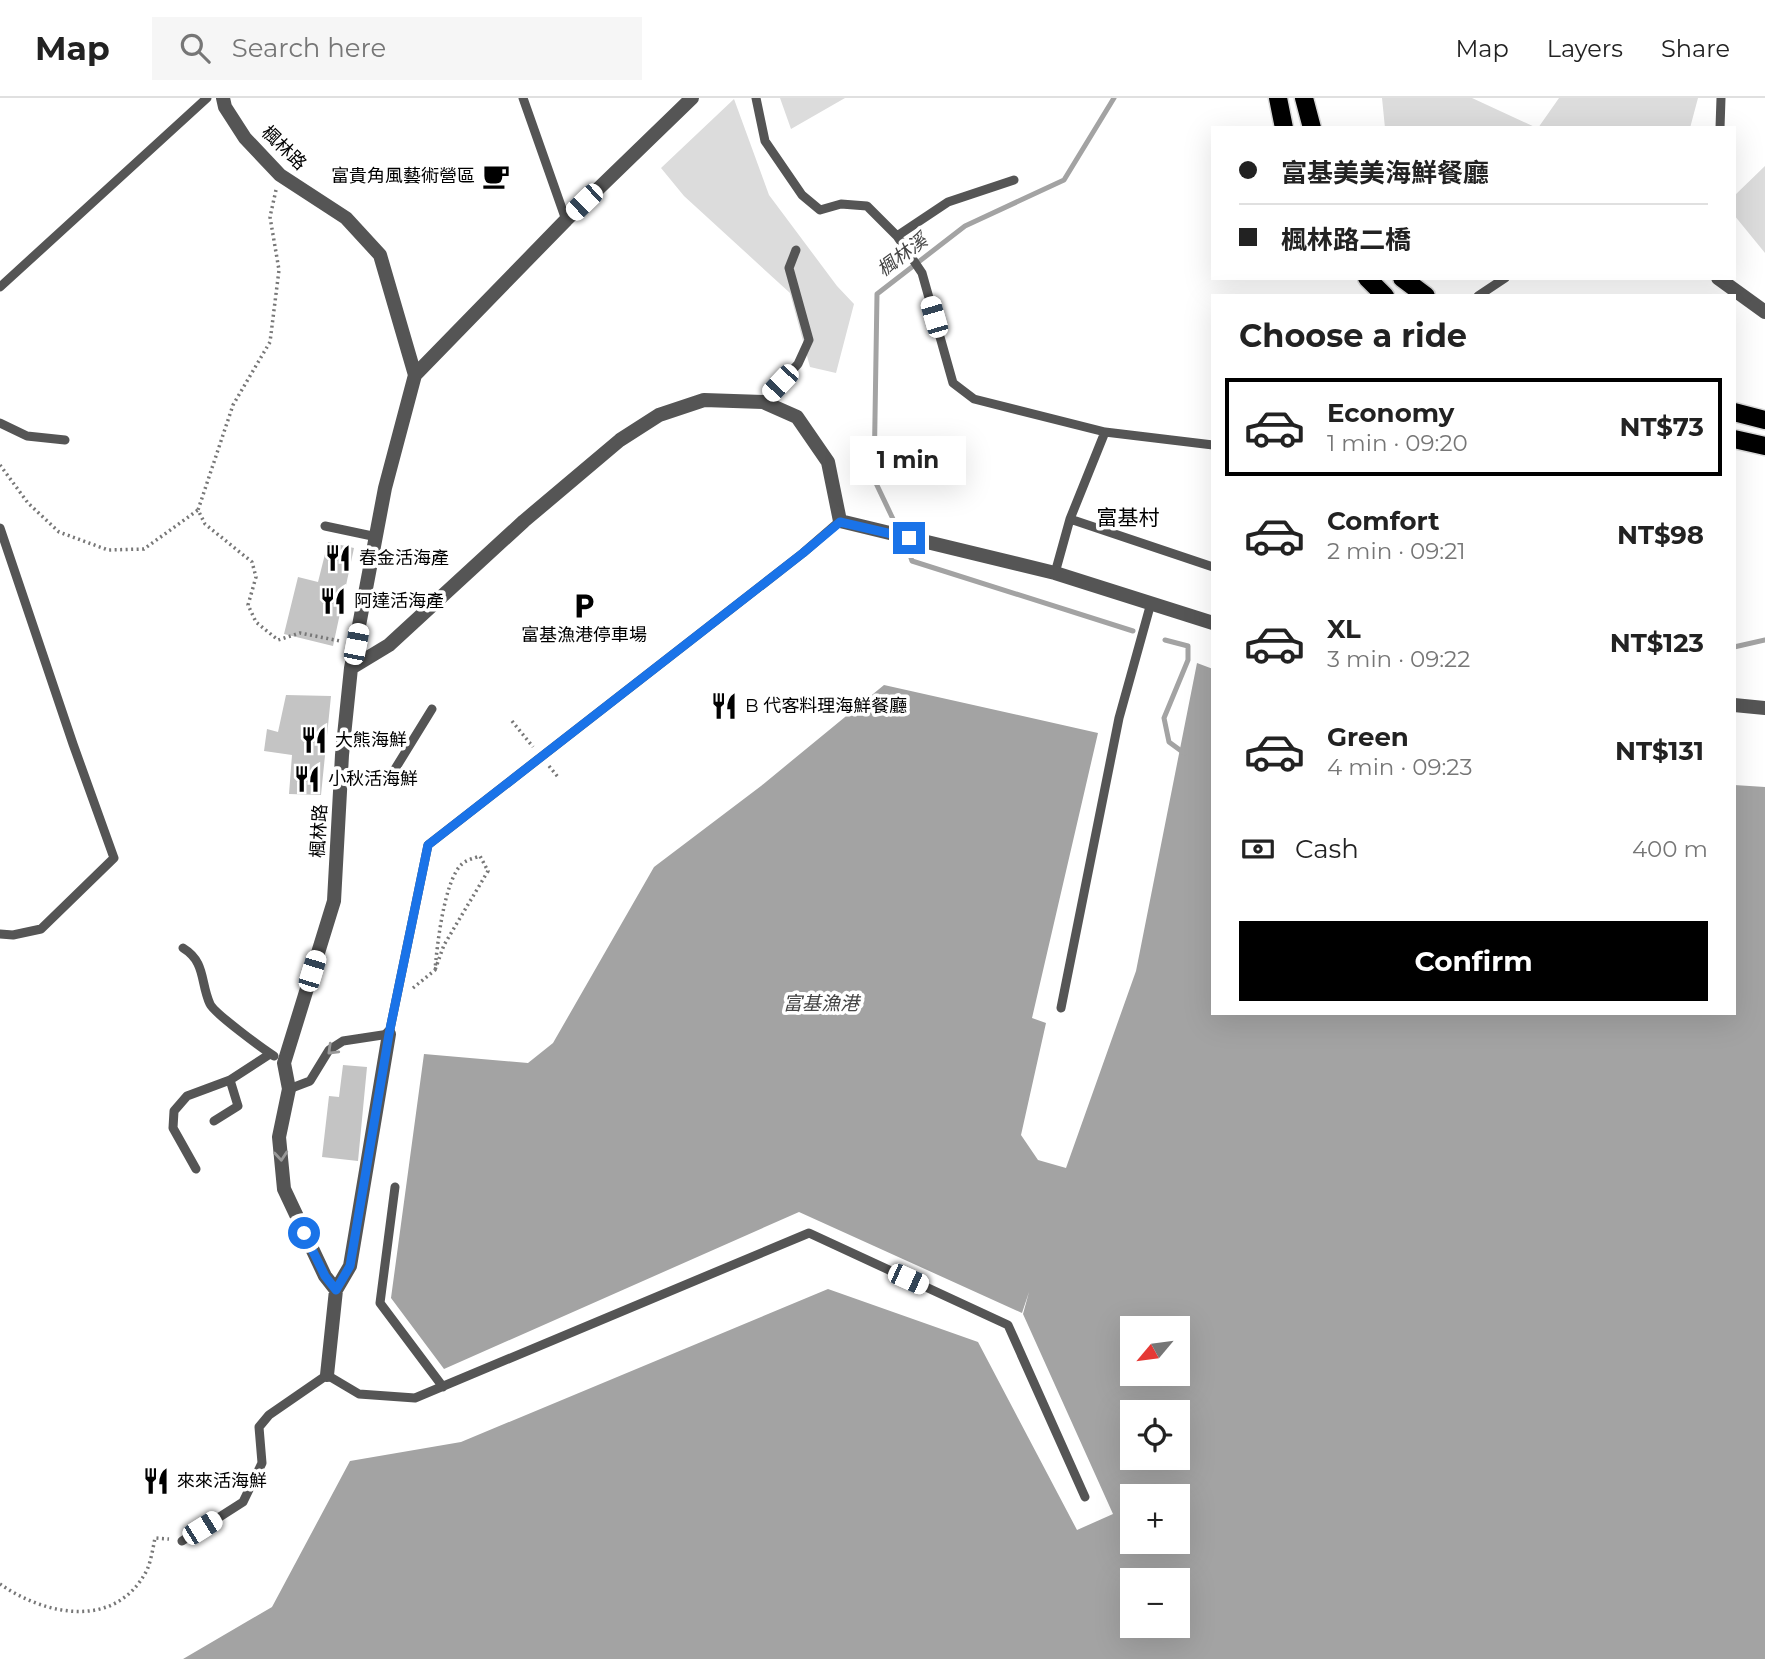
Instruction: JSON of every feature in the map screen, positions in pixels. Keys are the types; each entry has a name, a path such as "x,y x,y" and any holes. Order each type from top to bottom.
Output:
{"main road":[{"path":"1278,98 1284,126"},
{"path":"1304,98 1311,126"},
{"path":"1369,280 1383,294"},
{"path":"1405,280 1423,294"},
{"path":"1736,413 1765,420"},
{"path":"1736,439 1765,446"}],"street":[{"name":"楓林路","path":"223,98 225,107 245,138 280,175 346,218 380,255 415,375 385,488 351,668 342,755 334,901 284,1063 289,1088 279,1137 284,1189 325,1276 336,1290"},
{"path":"415,375 566,220 692,98"},
{"path":"1721,280 1765,312"},
{"path":"351,668 389,645 524,521 620,440 659,415 704,400 763,402 797,417 828,462 840,522 1055,573 1211,622"},
{"path":"1736,705 1765,708"},
{"path":"327,1375 336,1290 350,1266 389,1034"}],"lane":[{"path":"0,288 207,98"},
{"path":"523,98 566,220"},
{"path":"756,98 765,141 802,195 820,210 841,204 867,206 897,236 922,273 954,383 974,399 1105,432 1211,445"},
{"path":"1720,126 1721,98"},
{"path":"897,236 948,202 1014,180"},
{"path":"763,402 798,364 809,340 789,268 796,250"},
{"path":"1481,294 1502,280"},
{"path":"0,423 27,436 65,440"},
{"path":"1055,573 1070,519 1105,432"},
{"path":"1070,519 1211,566"},
{"path":"289,1088 310,1081 329,1050 343,1041 389,1034 428,845 840,522"},
{"path":"325,526 377,537"},
{"path":"0,528 114,858 41,929 13,935 0,934"},
{"path":"1061,1008 1119,718 1151,603"},
{"path":"387,782 432,709"},
{"path":"183,948 193,954 202,970 211,1007 284,1063"},
{"path":"196,1169 173,1128 174,1111 187,1096 230,1080 270,1054"},
{"path":"214,1121 238,1106 230,1080"},
{"path":"396,1187 380,1303 443,1387"},
{"path":"182,1541 243,1502 262,1463 259,1427 269,1415 327,1375 359,1394 415,1398 809,1233 1008,1325 1084,1497"}],"path":[{"path":"0,465 28,503 59,532 108,550 144,549 198,510 233,405 270,342 279,270 270,217 280,175"},
{"path":"198,510 205,524 252,562 256,577 248,605 256,622 278,640 300,634 356,644"},
{"path":"396,1003 435,970 444,945 488,871 480,856 461,864 453,879 438,931 435,970"},
{"path":"0,1584 34,1604 69,1613 104,1608 130,1591 147,1569 155,1538 182,1541"}],"shaded area":[{"path":"780,98 845,98 791,129"},
{"path":"1382,98 1472,98 1533,126 1385,126"},
{"path":"1559,98 1698,98 1691,126 1539,126"},
{"path":"734,99 769,195 837,286 854,304 836,373 810,367 790,293 684,196 661,168"},
{"path":"1765,166 1765,253 1736,217 1736,194"}],"water":[{"name":"富基漁港","path":"1197,663 1211,668 1211,1015 1736,1015 1736,785 1765,787 1765,1659 183,1659 272,1607 350,1461 461,1442 828,1289 978,1342 1077,1530 1113,1514 1023,1314 1029,1292 1022,1313 799,1212 444,1369 391,1298 424,1054 528,1063 553,1043 654,867 761,786 884,685 1098,733 1032,1018 1046,1023 1021,1135 1038,1160 1066,1168 1136,971"}],"building":[{"path":"328,542 354,548 333,646 284,634 298,577 318,582"},
{"path":"286,695 331,696 321,795 289,794 292,755 264,751 267,729 278,732"},
{"path":"343,1065 367,1067 358,1161 322,1157 329,1096 339,1097"}],"waterway":[{"name":"楓林溪","path":"893,519 874,479 877,294 965,226 1064,180 1114,98"},
{"name":"楓林溪","path":"910,555 912,561 1133,631"},
{"name":"楓林溪","path":"1165,640 1188,646 1188,660 1164,718 1169,742 1184,753"},
{"path":"1736,647 1765,640"}],"place":[{"name":"富貴角風藝術營區","path":"496,176"},
{"name":"春金活海產","path":"338,558"},
{"name":"阿達活海產","path":"333,601"},
{"name":"富基漁港停車場","path":"584,606"},
{"name":"B 代客料理海鮮餐廳","path":"724,706"},
{"name":"大熊海鮮","path":"314,740"},
{"name":"小秋活海鮮","path":"307,779"},
{"name":"來來活海鮮","path":"156,1481"}],"district":[{"name":"富基村","path":"1128,517"}],"route":[{"path":"304,1233 325,1276 336,1290 350,1266 389,1034 428,845 840,522 909,538"}]}
